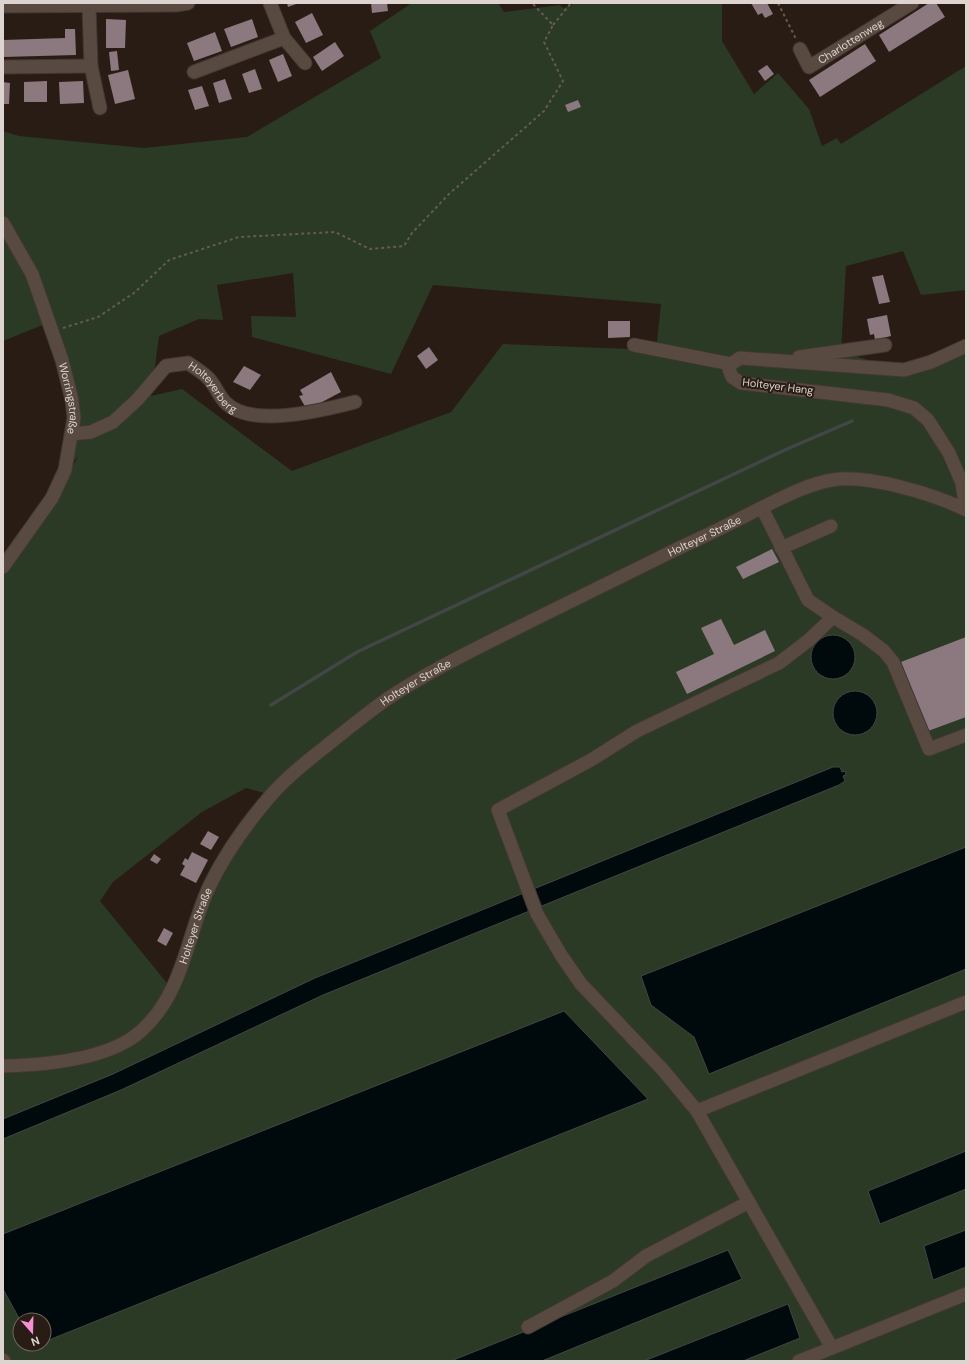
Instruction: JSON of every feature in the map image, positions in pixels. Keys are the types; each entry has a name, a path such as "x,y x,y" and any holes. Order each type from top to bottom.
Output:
{"street":[{"path":"3,6 89,7 176,5 188,3"},
{"path":"270,3 284,38 306,63"},
{"name":"Charlottenweg","path":"800,49 809,67 912,3"},
{"path":"89,7 91,66 100,108"},
{"path":"194,72 284,38"},
{"path":"3,67 91,66"},
{"name":"Worringstraße","path":"3,223 32,274 52,331 72,400 74,418 65,470 52,498 3,567"},
{"path":"776,361 885,344"},
{"path":"634,345 731,364"},
{"name":"Holteyer Hang","path":"964,509 962,483 956,469 939,436 921,413 903,403 888,400 741,383 732,377 729,369 731,364 740,358 904,370 931,362 966,346"},
{"name":"Holteyerberg","path":"72,434 90,432 113,422 137,400 166,366 188,363 208,378 226,403 240,411 264,416 291,416 313,413 355,402"},
{"name":"Holteyer Straße","path":"3,1066 29,1065 79,1058 119,1046 139,1034 160,1010 174,987 209,887 240,834 270,796 309,760 358,720 412,684 489,642 762,508 811,486 831,480 845,479 869,481 891,486 964,509"},
{"path":"762,508 808,600 863,635 884,651 893,662 930,749 966,735"},
{"path":"781,548 831,526"},
{"path":"832,1348 697,1111 663,1070 581,984 537,914 498,810 591,760 636,731 779,663 809,640 833,617"},
{"path":"697,1111 966,1002"},
{"path":"528,1327 613,1281 646,1256 749,1202"},
{"path":"799,1361 966,1294"}],"path":[{"path":"532,3 553,25"},
{"path":"52,331 98,317 134,293 169,260 239,237 335,232 370,249 404,246 412,233 449,194 544,111 563,81 544,42 553,25 571,3"},
{"path":"778,3 800,49"}],"green space":[{"path":"412,3 498,3 504,12 560,5 563,8 576,3 722,3 722,41 754,94 778,73 809,109 822,146 837,138 841,144 966,66 966,290 921,295 903,251 846,266 841,351 902,372 931,364 966,350 966,496 959,473 954,460 941,435 924,415 915,408 906,403 889,399 918,412 932,425 939,435 951,456 960,477 962,485 961,507 914,489 869,478 845,476 811,482 761,504 538,614 410,681 356,718 268,794 246,788 202,812 113,882 100,901 171,988 162,1006 140,1031 113,1047 97,1052 46,1061 3,1064 3,574 58,495 78,456 67,470 77,423 55,336 33,274 19,246 3,222 3,131 19,136 144,148 247,137 381,58 370,31","holes":["293,273 296,317 251,316 252,337 391,374 433,285 661,304 656,350 503,344 451,412 292,471 182,389 151,396 159,336 199,319 223,320 217,285"]},
{"path":"3,226 17,248 45,324 3,341"},
{"path":"845,483 890,488 966,513 966,1361 3,1361 3,1067 79,1058 152,1023 210,888 272,797 366,719 447,668 812,490"}],"shaded area":[{"path":"829,635 837,635 842,636 849,641 854,648 854,666 849,673 842,678 829,679 821,676 814,669 811,661 811,653 814,645 821,638"},
{"path":"851,691 859,691 864,692 871,697 876,704 876,722 871,729 864,734 851,735 843,732 836,725 833,717 833,709 836,701 843,694"},
{"path":"833,767 840,767 842,772 845,771 846,775 843,776 845,781 839,785 323,995 121,1090 3,1139 3,1119 113,1074 315,978"},
{"path":"966,847 966,969 709,1074 694,1037 651,1005 641,976"},
{"path":"564,1011 648,1099 52,1339 52,1312 16,1312 3,1289 3,1234"},
{"path":"966,1151 966,1189 880,1224 868,1191"},
{"path":"966,1230 966,1267 933,1280 924,1246"},
{"path":"728,1250 742,1279 542,1361 451,1361"},
{"path":"788,1304 800,1338 743,1361 644,1361"}],"building":[{"path":"287,3 299,3 288,7"},
{"path":"371,3 387,3 388,11 372,13"},
{"path":"751,3 767,3 773,14 765,18 762,13 758,15"},
{"path":"929,3 936,3 945,17 889,52 879,35"},
{"path":"312,13 323,35 306,43 295,22"},
{"path":"106,19 126,20 125,48 106,48"},
{"path":"252,19 258,37 231,47 224,29"},
{"path":"65,29 75,29 76,55 3,57 3,40 65,38"},
{"path":"215,32 222,51 194,61 187,43"},
{"path":"335,42 344,56 322,71 313,57"},
{"path":"865,44 876,61 820,97 809,80"},
{"path":"117,51 119,70 111,71 109,52"},
{"path":"283,54 292,76 278,82 269,60"},
{"path":"767,65 774,74 765,81 758,71"},
{"path":"255,69 262,89 249,93 242,74"},
{"path":"128,70 135,99 115,104 108,75"},
{"path":"225,79 232,99 219,103 213,83"},
{"path":"47,81 47,102 24,102 24,82"},
{"path":"83,81 84,103 60,104 59,82"},
{"path":"3,82 10,83 9,104 3,104"},
{"path":"202,86 209,106 195,110 188,90"},
{"path":"578,100 581,107 568,112 565,105"},
{"path":"883,275 890,302 879,304 872,277"},
{"path":"887,315 891,336 875,340 874,334 870,335 867,319"},
{"path":"608,321 630,321 630,337 608,338"},
{"path":"429,347 438,360 426,369 417,356"},
{"path":"244,366 261,375 250,390 233,382"},
{"path":"331,372 341,392 307,410 299,396 303,395 300,390"},
{"path":"772,549 779,562 743,579 736,567"},
{"path":"721,619 734,645 765,630 775,651 687,694 676,672 714,654 701,628"},
{"path":"966,637 966,717 928,731 901,662"},
{"path":"208,831 219,837 211,850 200,844"},
{"path":"192,852 208,860 196,883 180,875 185,866 182,864 185,858 188,860"},
{"path":"154,854 161,859 157,864 150,860"},
{"path":"164,928 173,933 166,946 157,941"}],"waterway":[{"path":"271,705 357,652 787,449 852,421"}]}
